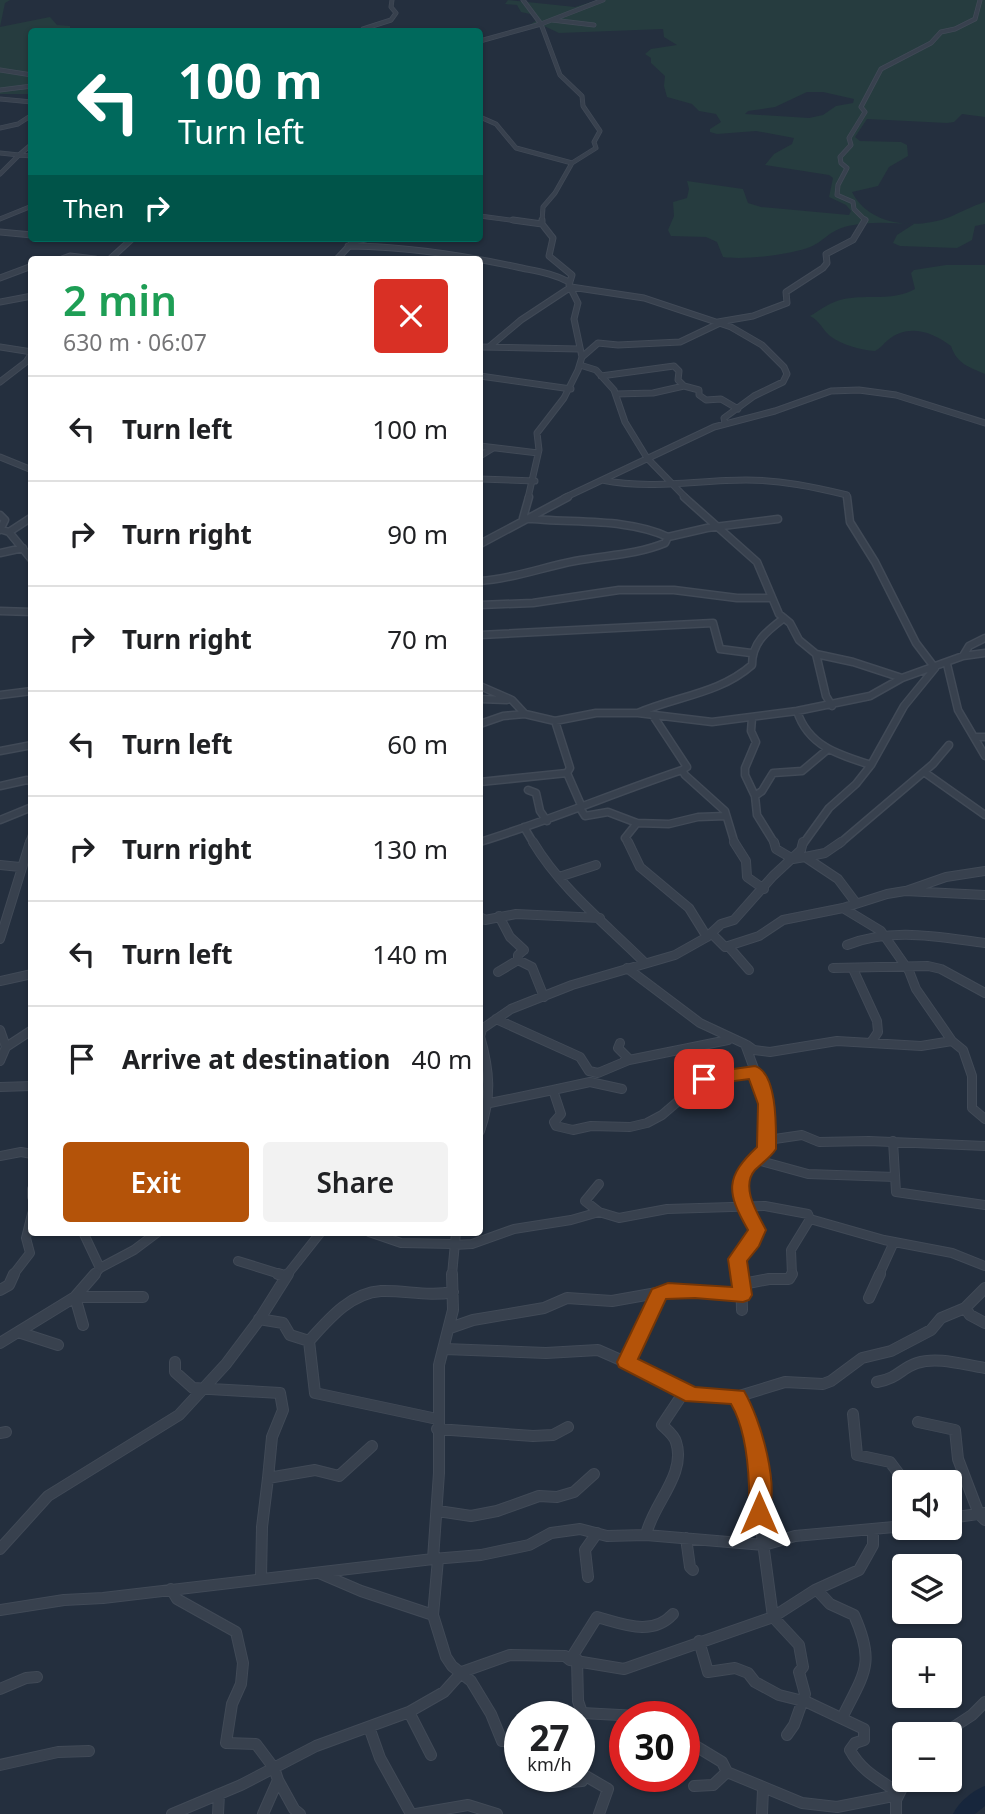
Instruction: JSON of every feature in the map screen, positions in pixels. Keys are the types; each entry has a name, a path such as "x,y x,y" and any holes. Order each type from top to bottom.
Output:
{"street":[{"path":"364,28 391,20 396,13 391,7 392,0"},
{"path":"523,0 541,24 560,75 582,96 583,106 600,131 594,142 596,148 572,163 555,193 543,206 542,224 553,238 549,256 572,275 570,285 578,303 574,319 582,356 571,389 546,425 537,432 540,439 534,467 535,481 526,499 523,518"},
{"path":"483,40 541,24 603,0"},
{"path":"582,356 598,343 618,345 684,342 719,323 753,316 787,303 786,292 795,284 821,272 827,263 826,254 853,240 865,220 854,209 853,202 837,195 838,185 847,168 841,163 840,157 851,145 849,138 865,112 861,103 873,90 881,69 931,43 941,32 955,29 975,19 980,0"},
{"path":"551,20 594,25"},
{"path":"0,70 28,74"},
{"path":"0,90 28,86"},
{"path":"0,99 28,102"},
{"path":"18,124 28,118"},
{"path":"483,118 496,124 516,148 572,163"},
{"path":"0,128 28,123"},
{"path":"0,174 28,147"},
{"path":"0,153 28,155"},
{"path":"0,219 28,208"},
{"path":"483,216 542,224"},
{"path":"0,232 28,235"},
{"path":"113,256 129,242"},
{"path":"340,256 355,242"},
{"path":"348,246 393,246 463,256"},
{"path":"483,260 552,273 570,285 612,295 644,298 743,332 762,345 784,367 787,374 783,382 754,396 724,418 725,423"},
{"path":"0,278 28,268"},
{"path":"489,347 570,285"},
{"path":"0,302 28,297"},
{"path":"0,347 28,353"},
{"path":"483,347 579,349"},
{"path":"0,382 28,359"},
{"path":"580,365 596,370 616,394 625,422 647,458 702,515 757,562 771,598 799,640 816,654 853,662 902,678"},
{"path":"601,376 674,366 679,371 678,380 684,386"},
{"path":"483,376 571,389"},
{"path":"616,394 653,393 684,386 699,390 699,395 706,400 721,399 738,410"},
{"path":"483,542 523,518 725,423 776,410 820,392 842,390 912,399 985,424"},
{"path":"483,446 538,453"},
{"path":"483,454 494,448"},
{"path":"0,457 28,468"},
{"path":"483,480 535,481"},
{"path":"602,480 611,483 673,484 747,480 790,481 847,495 850,522 876,562 916,643 935,668"},
{"path":"0,515 5,520 0,530 9,532 28,555"},
{"path":"523,518 547,523 605,524 660,533 668,537 778,519"},
{"path":"9,532 28,520"},
{"path":"483,581 498,580 574,561 645,551 664,543 668,537"},
{"path":"0,553 23,548"},
{"path":"483,605 533,603 619,590 674,590 771,598"},
{"path":"0,611 28,612"},
{"path":"638,713 734,682 752,665 751,653 756,644 784,618"},
{"path":"483,635 713,623 720,649 751,653"},
{"path":"963,656 975,640 985,638"},
{"path":"483,723 503,716 525,714 555,721 596,713 638,713 712,722 797,712 870,696 902,678 963,656 985,653"},
{"path":"816,654 823,687 832,706"},
{"path":"947,664 954,700 985,757"},
{"path":"483,1029 511,1009 627,968 675,955 709,935 721,924 734,920 773,876 801,850 804,839 829,808 856,784 871,765 904,706 935,668"},
{"path":"483,687 522,706 525,714"},
{"path":"0,695 28,692"},
{"path":"483,699 509,700"},
{"path":"797,712 802,729 827,750 871,765"},
{"path":"483,841 547,821 687,767 659,729 654,717"},
{"path":"752,718 751,731 756,742 745,768 745,775 755,796 757,815 773,838 776,849 793,859 825,853 838,846 863,821 924,772 949,745"},
{"path":"555,721 570,768 567,773"},
{"path":"974,737 985,737"},
{"path":"0,751 28,746"},
{"path":"755,796 762,791 772,773 802,771 827,750"},
{"path":"682,770 692,784 725,811 735,844 746,861 747,877 764,889"},
{"path":"924,772 985,815"},
{"path":"483,782 567,773"},
{"path":"567,773 585,816 608,812 637,823 669,824 698,817 726,816"},
{"path":"0,786 28,780"},
{"path":"528,790 536,793 540,811 547,821"},
{"path":"0,820 28,809"},
{"path":"637,823 625,838 634,850 640,867 688,908 709,935 725,947 759,936 783,920 842,908 947,877 985,871"},
{"path":"524,827 545,862 571,892 645,963"},
{"path":"0,939 28,846"},
{"path":"806,857 818,869 838,879 856,903"},
{"path":"0,865 20,867"},
{"path":"559,877 596,865"},
{"path":"905,891 985,895"},
{"path":"842,908 870,922 883,935 952,1041 963,1050 972,1076 972,1108 985,1119"},
{"path":"483,920 499,916 600,918"},
{"path":"498,972 517,960 524,950 510,937 499,916"},
{"path":"847,945 867,937 904,933 985,943"},
{"path":"729,947 749,970"},
{"path":"517,960 532,967 544,997"},
{"path":"833,968 887,968 903,965 941,969 985,993"},
{"path":"627,968 680,1009 728,1040 745,1044 754,1050 770,1052 837,1041 922,1046 952,1041"},
{"path":"853,969 877,1021 878,1032 872,1041"},
{"path":"0,981 28,975"},
{"path":"496,1018 580,1057 589,1071 594,1072 674,1049 706,1048 728,1040"},
{"path":"0,1030 6,1046"},
{"path":"0,1061 6,1046 28,1035"},
{"path":"620,1043 618,1048 628,1058 621,1063"},
{"path":"743,1310 743,1284 738,1259 757,1230 744,1206 740,1180 745,1168 757,1160 766,1149 768,1140 767,1104 745,1044"},
{"path":"483,1045 490,1076 490,1103 483,1123"},
{"path":"590,1082 594,1072"},
{"path":"553,1090 561,1114 554,1122 556,1126 573,1130 591,1126 630,1127 662,1115 704,1079 755,1072"},
{"path":"490,1103 504,1102 540,1090 590,1082 622,1089"},
{"path":"0,1087 28,1086"},
{"path":"768,1140 802,1135 819,1142 893,1141 985,1146"},
{"path":"893,1141 896,1192 946,1199 961,1204 985,1205"},
{"path":"0,1156 28,1153"},
{"path":"757,1160 787,1171 827,1178 895,1177"},
{"path":"599,1184 585,1201 599,1212 619,1218 667,1209 744,1206 802,1211 808,1214 810,1219"},
{"path":"376,1236 404,1245 441,1241 454,1245 475,1243 521,1227 545,1226 599,1212"},
{"path":"810,1219 846,1226 894,1242 954,1253 985,1266"},
{"path":"743,1284 769,1279 789,1279 792,1275 791,1251 810,1219"},
{"path":"0,1290 9,1286 14,1273 30,1253 26,1238 28,1230"},
{"path":"85,1236 100,1268"},
{"path":"0,1343 75,1297 100,1268 134,1250 153,1236"},
{"path":"0,1549 48,1496 179,1415 226,1364 259,1319 285,1276 318,1236"},
{"path":"455,1236 450,1328 439,1365 438,1511 433,1615 446,1657 452,1666 462,1672 487,1707 504,1741"},
{"path":"869,1298 894,1242"},
{"path":"238,1261 285,1276"},
{"path":"445,1349 546,1353 598,1350 671,1382 693,1395 736,1396 785,1382 831,1381 862,1358 891,1350 931,1330 941,1318 965,1308 985,1288"},
{"path":"450,1328 472,1320 544,1308 567,1298 612,1301 668,1291 695,1290 743,1295"},
{"path":"309,1341 330,1319 360,1295 394,1292 435,1296 453,1292"},
{"path":"626,1362 659,1294"},
{"path":"75,1297 143,1297"},
{"path":"75,1297 83,1325"},
{"path":"965,1308 970,1315 985,1323"},
{"path":"259,1319 283,1323 290,1335 309,1341"},
{"path":"18,1332 58,1345"},
{"path":"309,1341 315,1393 437,1424 533,1436 553,1435 568,1427"},
{"path":"877,1382 894,1379 916,1363 934,1360 985,1368"},
{"path":"175,1362 175,1372 193,1388 279,1393 284,1402 282,1416 272,1435 262,1528 261,1578"},
{"path":"646,1535 655,1508 678,1464 676,1440 663,1425 684,1392"},
{"path":"736,1396 745,1411 754,1443 773,1617 799,1645 802,1653 800,1682 805,1694 794,1725 787,1735"},
{"path":"853,1413 857,1455 890,1462 896,1470"},
{"path":"918,1422 955,1430 958,1459 983,1516 962,1517"},
{"path":"268,1478 301,1471 339,1476 372,1447"},
{"path":"438,1511 471,1516 497,1511 522,1500 574,1492 580,1483 594,1474"},
{"path":"0,1610 64,1600 481,1555 529,1545 551,1533 580,1529 607,1536 646,1535 764,1545 795,1536 892,1528"},
{"path":"172,1814 316,1746 409,1712 444,1692 462,1672 510,1655 565,1656 624,1669 773,1617 817,1590 859,1570 873,1545 873,1531"},
{"path":"588,1577 585,1550 597,1533"},
{"path":"686,1538 690,1567 693,1570"},
{"path":"318,1572 358,1592 433,1615"},
{"path":"171,1589 177,1599 236,1632 243,1662 241,1684 232,1704 226,1743 256,1744 274,1768 294,1809 300,1814"},
{"path":"817,1590 830,1604 854,1615 866,1642 867,1667 842,1718"},
{"path":"578,1701 573,1659 597,1617 642,1628 658,1628 673,1614"},
{"path":"699,1641 708,1672 735,1668 748,1673 755,1682 779,1695 801,1701 864,1729 864,1740 855,1743 850,1750 854,1760 866,1773 898,1794"},
{"path":"0,1689 26,1678 37,1678"},
{"path":"961,1722 985,1702"},
{"path":"409,1712 431,1755"},
{"path":"369,1727 380,1758 413,1814 449,1806 489,1808 497,1814"},
{"path":"700,1749 722,1762 727,1772 802,1803 837,1807 898,1794"},
{"path":"0,1765 58,1752 89,1751"},
{"path":"700,1787 710,1788 720,1784 727,1772"},
{"path":"263,1814 278,1780"},
{"path":"595,1781 608,1789 599,1814"},
{"path":"762,1814 763,1789"},
{"path":"218,1814 219,1794"},
{"path":"896,1814 898,1794"}],"green space":[{"path":"0,0 10,0 5,3 0,27"},
{"path":"508,0 575,7 598,0 985,0 985,117 962,114 954,122 947,123 867,119 855,137 860,141 901,142 907,145 908,156 889,167 878,186 852,192 870,212 882,218 908,224 856,224 836,230 801,250 754,257 723,257 717,242 706,237 671,236 668,230 674,216 673,202 687,198 687,181 743,189 748,203 761,207 849,215 851,211 846,205 829,197 833,178 829,175 765,165 774,154 792,144 794,138 756,131 717,134 710,132 710,129 721,122 716,114 699,111 692,104 667,97 665,76 645,54 651,49 677,45 664,37 663,29 559,33 544,26 528,26 537,20 530,14 521,12 517,5 505,4","holes":["807,92 823,92 854,99 853,103 836,106 823,115 809,118 745,114 748,111 775,107"]},
{"path":"50,17 57,25 70,26 28,28 28,94 0,94 0,27"},
{"path":"985,202 985,224 975,226 972,240 957,248 900,246 893,243 897,235 914,224 909,224 937,221"},
{"path":"946,265 985,265 985,374 964,364 951,346 928,333 904,332 875,351 835,339 810,316 844,299 889,297 906,293 915,289 911,273 914,270"}],"waterway":[{"path":"962,1814 985,1794"}],"route":[{"path":"704,1079 755,1072 767,1104 766,1149 757,1160 745,1168 740,1180 744,1206 754,1220 757,1230 738,1259 743,1295 695,1290 659,1294 626,1362 693,1395 736,1396 745,1411 754,1443 760,1486 759,1513"}]}
